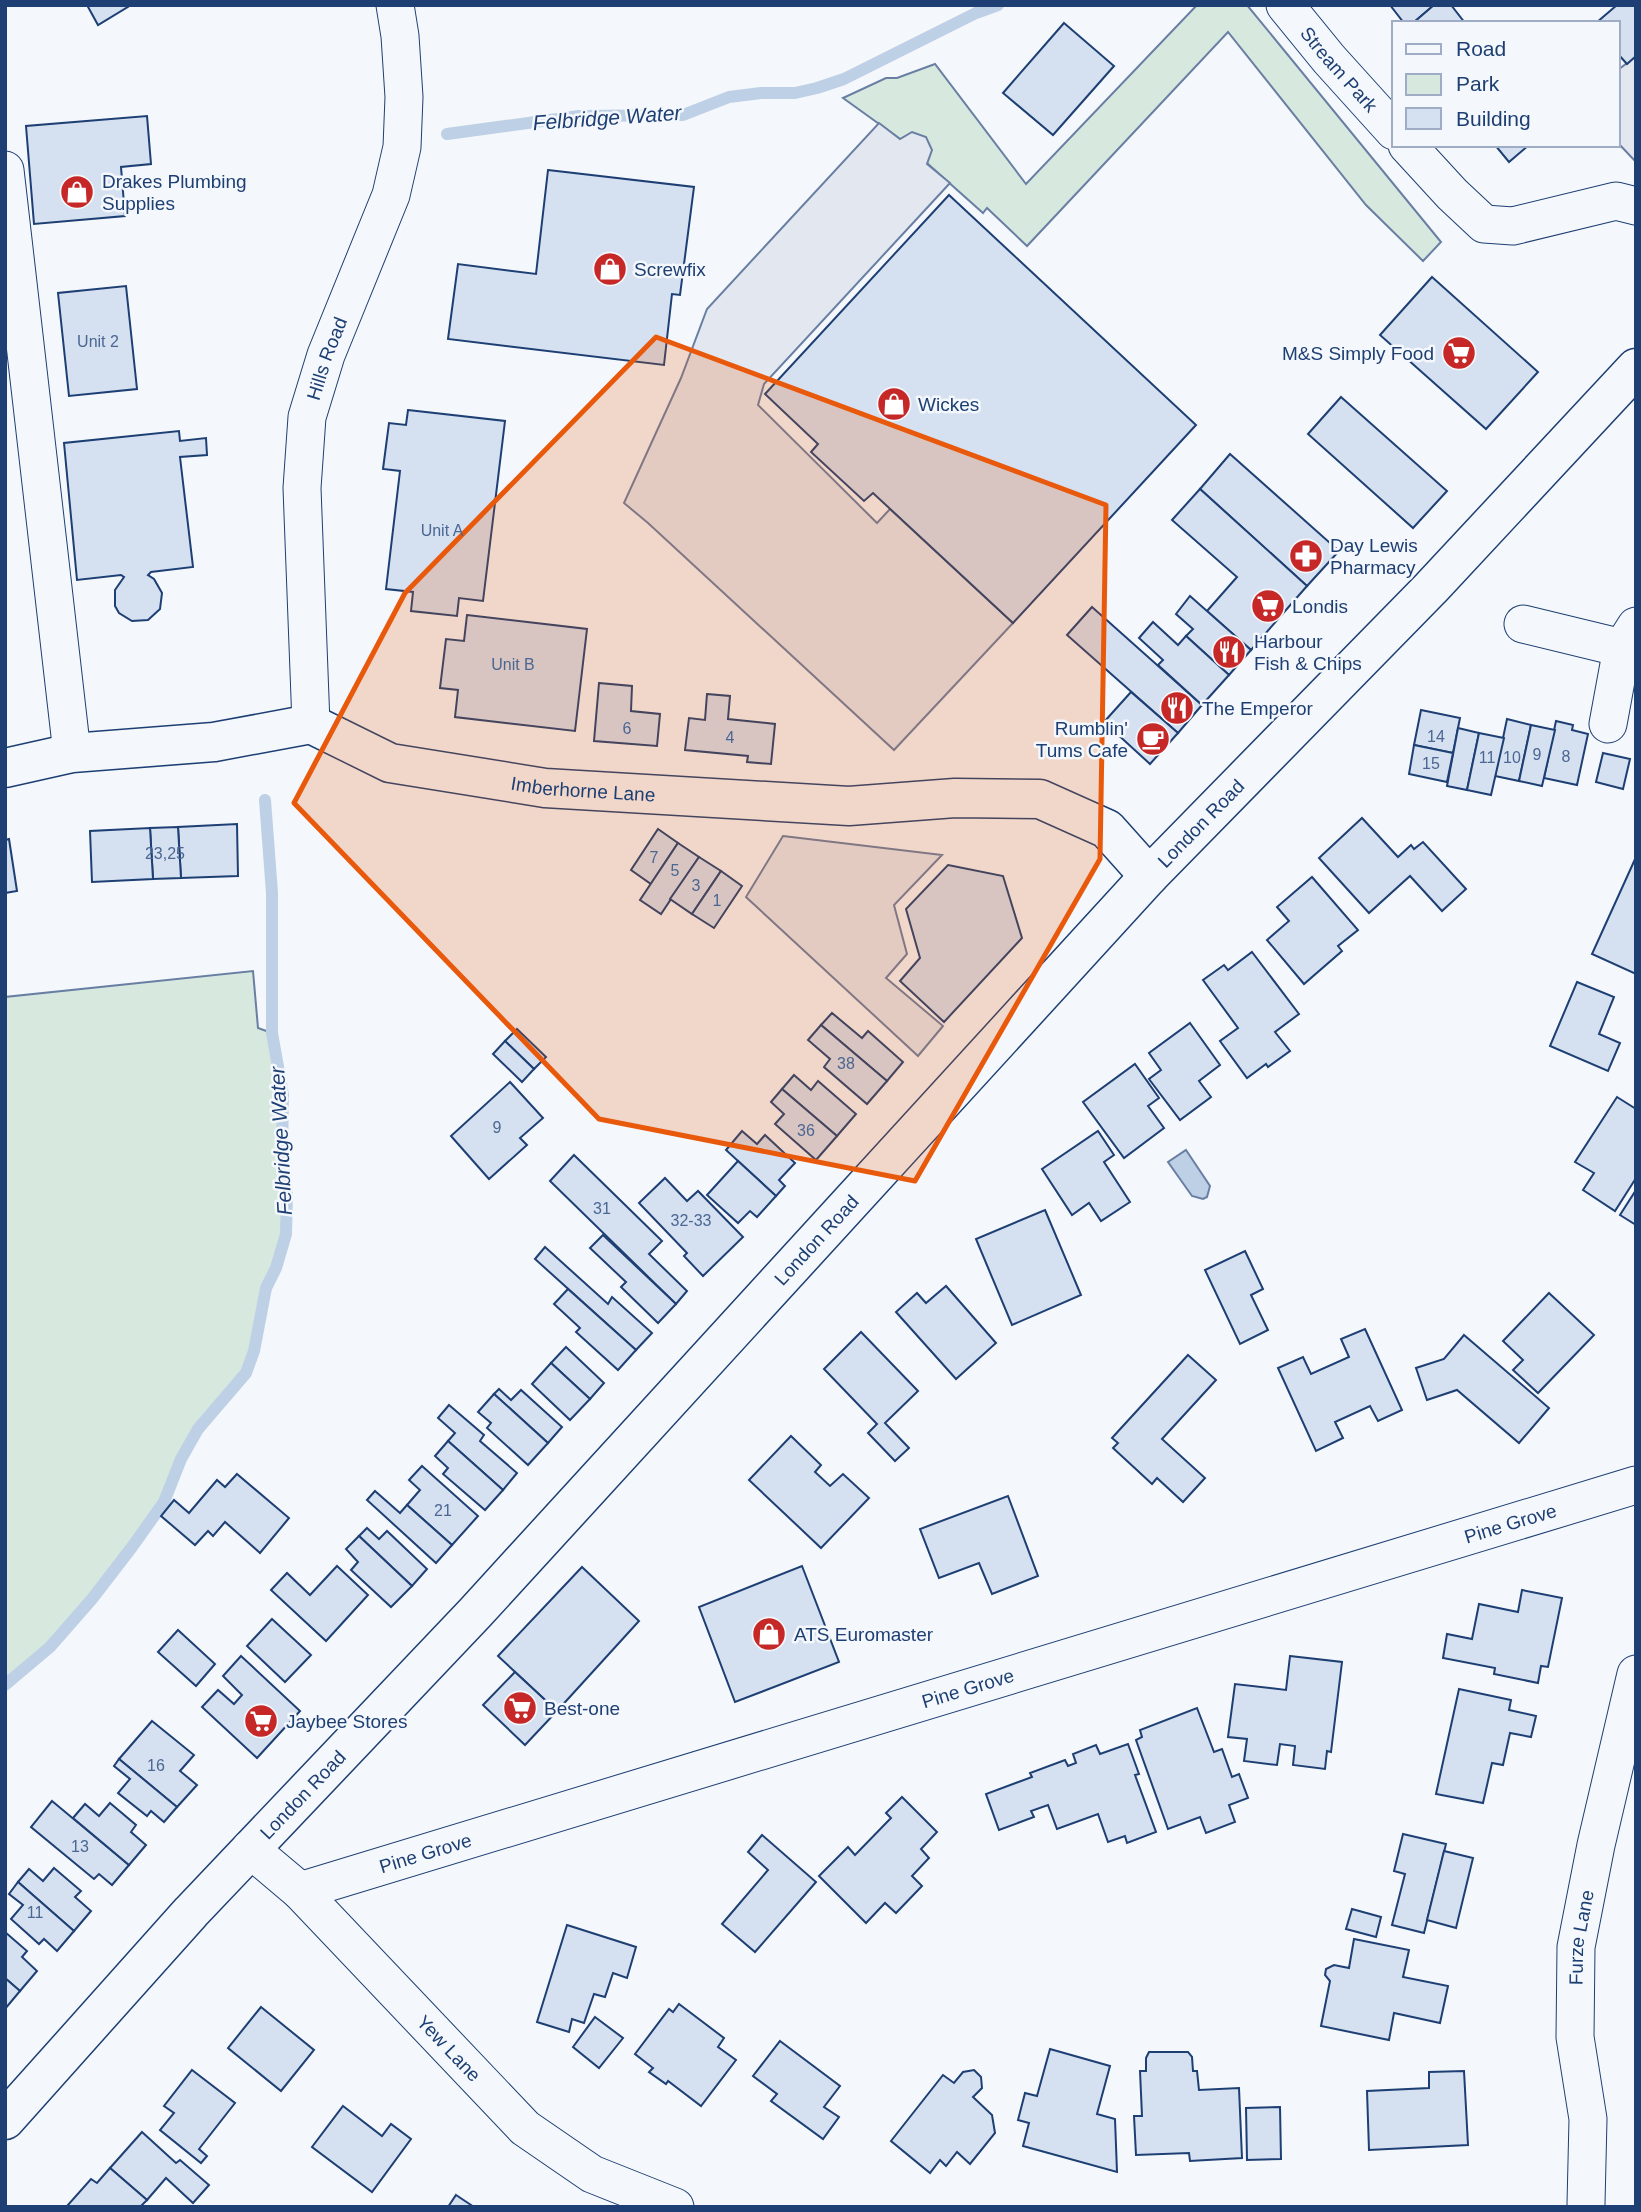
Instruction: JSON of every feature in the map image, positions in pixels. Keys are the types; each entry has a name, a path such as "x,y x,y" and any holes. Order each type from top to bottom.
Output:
{"main road":[{"name":"London Road","path":"5,2120 250,1849 484,1602 1149,876 1431,588 1636,368"},
{"path":"5,768 72,753 214,742 311,724"},
{"name":"Imberhorne Lane","path":"311,724 390,763 545,788 849,806 956,798 1041,799 1107,829 1149,876"}],"street":[{"name":"Hills Road","path":"311,724 302,488 307,417 326,355 391,195 402,147 404,97 395,5"},
{"name":"Stream Park","path":"1285,5 1392,129"},
{"path":"1410,147 1452,194 1485,223 1513,226 1616,201 1636,206"},
{"path":"5,170 72,753"},
{"path":"1523,624 1629,637 1608,724"},
{"name":"Pine Grove","path":"300,1891 1636,1485"},
{"name":"Furze Lane","path":"1586,2206 1588,2119 1575,2036 1576,1947 1596,1845 1636,1674"},
{"name":"Yew Lane","path":"250,1849 300,1891 525,2128 592,2174 675,2207"}],"highlighted area":[{"path":"656,337 1106,505 1100,859 915,1181 599,1119 294,803 405,593"}],"green space":[{"path":"1197,5 1247,5 1441,242 1423,261 1366,205 1228,32 1027,246 987,208 983,213 900,139 843,98 886,78 897,78 935,64 1026,184"},
{"path":"253,971 258,1028 272,1033 283,1095 282,1157 287,1193 286,1234 276,1268 266,1288 254,1351 246,1373 198,1429 181,1459 164,1502 92,1599 50,1647 5,1685 5,997"}],"shaded area":[{"path":"1636,56 1636,162 1620,145 1620,68"},
{"path":"879,123 900,139 912,132 926,137 932,150 927,164 950,183 764,384 758,405 877,523 890,509 1013,623 894,750 624,503 681,378 707,309"},
{"path":"783,836 942,855 894,905 907,954 886,978 943,1026 918,1056 746,897"}],"water":[{"path":"1186,1150 1210,1186 1207,1197 1203,1199 1192,1196 1168,1162"}],"building":[{"path":"87,5 131,5 98,25"},
{"path":"1390,5 1434,5 1415,21 1402,21"},
{"path":"1434,5 1451,5 1463,21 1415,21"},
{"path":"1617,5 1636,5 1636,56 1627,64 1620,56 1620,21 1598,21"},
{"path":"1064,23 1114,66 1053,135 1003,93"},
{"name":"Drakes Plumbing Supplies","path":"147,116 151,164 121,167 125,216 34,224 26,126"},
{"path":"1497,147 1527,147 1509,162"},
{"name":"Screwfix","path":"548,170 694,187 680,295 672,294 664,365 448,339 458,264 536,274"},
{"path":"949,195 1196,425 1013,623 873,493 864,501 811,452 818,444 765,394"},
{"name":"M&S Simply Food","path":"1432,277 1538,372 1486,429 1380,335"},
{"path":"126,286 137,389 69,396 58,293"},
{"path":"1341,397 1447,491 1413,528 1308,434"},
{"path":"408,410 505,421 483,601 459,598 457,616 411,611 413,592 386,589 400,471 383,469 389,423 406,425"},
{"path":"179,431 180,441 206,438 207,455 180,457 193,567 151,572 148,575 154,579 162,593 160,609 148,620 132,621 119,613 115,606 115,590 124,577 121,575 77,580 64,443"},
{"path":"1230,454 1339,551 1307,586 1200,489"},
{"path":"1200,489 1307,586 1251,650 1207,611 1237,577 1172,520"},
{"path":"1190,596 1251,650 1229,675 1186,636 1193,629 1176,614"},
{"path":"1092,607 1202,705 1178,733 1067,635"},
{"path":"467,615 587,629 575,731 455,717 458,690 440,688 446,639 464,641"},
{"path":"1153,622 1178,645 1186,636 1229,675 1202,705 1158,665 1163,660 1139,638"},
{"path":"599,683 632,686 631,711 660,714 657,746 594,741"},
{"path":"1131,692 1178,733 1150,764 1104,722"},
{"path":"707,694 730,696 728,719 775,724 771,764 747,762 748,756 685,750 689,718 705,720"},
{"path":"1421,710 1460,718 1453,753 1414,745"},
{"path":"1507,719 1531,725 1519,781 1495,776"},
{"path":"1556,721 1573,725 1572,730 1588,734 1577,785 1544,778"},
{"path":"1531,725 1555,730 1542,786 1519,781"},
{"path":"1458,728 1479,733 1467,790 1447,786"},
{"path":"1479,733 1504,738 1491,795 1467,790"},
{"path":"1414,745 1453,753 1447,782 1409,774"},
{"path":"1603,753 1630,759 1623,789 1596,782"},
{"path":"1362,818 1398,857 1411,845 1414,849 1423,842 1466,889 1442,911 1410,876 1369,913 1319,858"},
{"path":"237,824 238,876 181,878 178,827"},
{"path":"178,827 181,878 153,879 150,828"},
{"path":"150,828 153,879 92,882 90,831"},
{"path":"658,829 678,843 651,884 631,870"},
{"path":"9,839 17,891 5,893 5,840"},
{"path":"678,843 699,857 661,914 640,900"},
{"path":"699,857 721,871 692,914 670,899"},
{"path":"1636,857 1636,974 1592,954"},
{"path":"948,865 1003,876 1022,938 944,1022 900,981 920,958 906,909"},
{"path":"721,871 742,886 714,928 692,914"},
{"path":"1312,877 1358,930 1338,946 1342,951 1304,984 1267,940 1289,921 1277,907"},
{"path":"1252,952 1299,1014 1275,1032 1290,1051 1247,1078 1220,1041 1238,1028 1203,980 1224,965 1228,970"},
{"path":"1577,982 1614,997 1599,1034 1620,1043 1608,1071 1550,1046"},
{"path":"832,1013 862,1038 868,1031 903,1062 887,1081 821,1025"},
{"path":"1190,1023 1220,1065 1199,1081 1211,1097 1180,1120 1149,1079 1161,1070 1149,1053"},
{"path":"821,1025 887,1081 867,1104 824,1067 830,1059 808,1040"},
{"path":"517,1029 546,1057 534,1069 505,1041"},
{"path":"505,1041 534,1069 522,1082 493,1054"},
{"path":"1135,1064 1159,1098 1148,1106 1164,1128 1124,1158 1083,1102"},
{"path":"794,1075 811,1090 818,1081 856,1114 837,1136 782,1089"},
{"path":"510,1082 543,1118 520,1138 527,1145 489,1179 451,1136"},
{"path":"782,1089 837,1136 816,1160 775,1124 784,1114 771,1102"},
{"path":"1617,1097 1636,1109 1636,1178 1615,1211 1583,1190 1594,1173 1575,1162"},
{"path":"742,1131 757,1144 765,1135 795,1163 779,1180 785,1186 776,1196 726,1150"},
{"path":"1098,1131 1114,1155 1104,1162 1130,1202 1101,1221 1089,1203 1072,1215 1042,1169"},
{"path":"574,1155 662,1241 649,1254 687,1291 676,1304 550,1181"},
{"path":"738,1161 776,1196 757,1217 750,1211 738,1223 707,1195"},
{"path":"665,1178 687,1201 698,1191 743,1237 703,1276 684,1256 687,1253 639,1203"},
{"path":"1636,1190 1636,1225 1620,1215"},
{"path":"1045,1210 1081,1295 1012,1325 976,1239"},
{"path":"603,1235 676,1304 658,1323 621,1287 626,1282 590,1248"},
{"path":"545,1247 608,1304 612,1297 652,1333 636,1350 535,1259"},
{"path":"1245,1251 1263,1289 1251,1295 1268,1330 1240,1344 1205,1270"},
{"path":"946,1286 996,1343 956,1379 896,1312 917,1293 926,1303"},
{"path":"568,1289 636,1350 618,1370 576,1332 580,1328 554,1304"},
{"path":"1549,1293 1594,1335 1538,1393 1513,1370 1523,1360 1503,1341"},
{"path":"1365,1329 1402,1410 1378,1421 1370,1406 1335,1422 1343,1438 1316,1451 1278,1368 1303,1357 1311,1374 1349,1357 1341,1339"},
{"path":"861,1332 918,1391 885,1423 909,1448 895,1461 868,1433 877,1424 824,1369"},
{"path":"1464,1335 1549,1408 1519,1443 1457,1390 1427,1400 1416,1368 1444,1359"},
{"path":"566,1347 604,1383 590,1399 551,1363"},
{"path":"1188,1355 1216,1380 1162,1439 1205,1478 1183,1502 1157,1478 1152,1484 1113,1448 1118,1443 1112,1438"},
{"path":"551,1363 590,1399 570,1420 532,1384"},
{"path":"499,1389 511,1400 521,1390 562,1427 548,1443 494,1394"},
{"path":"494,1394 548,1443 528,1465 487,1428 491,1423 478,1412"},
{"path":"449,1405 484,1435 480,1441 517,1473 503,1490 448,1441 455,1433 438,1418"},
{"path":"791,1436 821,1465 815,1472 830,1486 843,1474 869,1498 821,1548 749,1480"},
{"path":"448,1441 503,1490 485,1510 443,1474 448,1468 435,1456"},
{"path":"422,1466 478,1516 452,1545 407,1505 420,1490 409,1480"},
{"path":"237,1474 289,1518 260,1553 225,1522 213,1536 208,1531 195,1545 161,1516 174,1500 189,1513 217,1480 225,1487"},
{"path":"375,1491 400,1513 407,1505 452,1545 436,1563 367,1500"},
{"path":"1008,1496 1038,1576 992,1594 979,1563 939,1578 920,1529"},
{"path":"367,1528 379,1539 387,1531 427,1569 412,1586 359,1536"},
{"path":"359,1536 412,1586 391,1607 351,1570 358,1562 346,1549"},
{"path":"337,1566 368,1595 326,1641 271,1590 287,1573 310,1595"},
{"name":"ATS Euromaster","path":"802,1566 839,1662 735,1702 699,1607"},
{"path":"582,1567 639,1621 557,1711 498,1656"},
{"path":"1522,1590 1562,1598 1548,1667 1541,1666 1538,1683 1494,1674 1495,1668 1443,1658 1447,1634 1472,1639 1479,1604 1518,1612"},
{"path":"272,1619 311,1655 285,1682 247,1646"},
{"path":"178,1630 215,1664 196,1686 158,1652"},
{"path":"241,1656 300,1711 257,1758 202,1707 218,1690 234,1704 242,1695 223,1676"},
{"path":"1290,1656 1342,1662 1331,1752 1327,1751 1325,1769 1293,1765 1295,1746 1280,1744 1277,1765 1244,1761 1247,1739 1228,1737 1235,1684 1286,1690"},
{"name":"Best-one","path":"515,1672 557,1711 525,1745 483,1705"},
{"path":"1459,1689 1511,1700 1509,1710 1536,1716 1531,1737 1510,1733 1503,1765 1492,1763 1483,1803 1436,1794"},
{"path":"1197,1708 1214,1752 1222,1749 1232,1777 1239,1774 1248,1798 1229,1805 1235,1822 1206,1833 1200,1817 1168,1829 1136,1740 1142,1737 1140,1730"},
{"path":"152,1721 194,1755 180,1771 197,1785 177,1807 119,1759"},
{"path":"1128,1744 1139,1774 1135,1775 1156,1832 1127,1843 1125,1836 1108,1842 1098,1814 1057,1829 1048,1805 1031,1811 1034,1817 999,1830 986,1794 1032,1777 1030,1773 1065,1760 1068,1766 1076,1763 1073,1754 1096,1745 1100,1754"},
{"path":"119,1759 177,1807 164,1822 151,1811 147,1816 118,1793 130,1779 114,1766"},
{"path":"902,1797 937,1832 921,1849 929,1858 912,1876 922,1886 896,1913 885,1903 866,1923 819,1876 848,1847 855,1855 891,1818 886,1813"},
{"path":"52,1801 129,1865 112,1885 99,1874 94,1879 31,1827"},
{"path":"110,1803 136,1825 131,1832 146,1845 129,1865 73,1818 85,1804 99,1816"},
{"path":"1403,1834 1446,1844 1424,1933 1392,1925 1405,1874 1394,1871"},
{"path":"762,1835 816,1882 755,1952 722,1924 768,1870 748,1852"},
{"path":"1444,1851 1473,1858 1456,1928 1427,1920"},
{"path":"54,1868 81,1891 75,1897 91,1911 74,1931 18,1882 29,1869 43,1881"},
{"path":"18,1882 74,1931 57,1951 44,1939 39,1944 11,1919 23,1905 9,1894"},
{"path":"1352,1909 1381,1917 1376,1937 1346,1929"},
{"path":"567,1925 636,1947 627,1978 613,1973 605,1997 594,1994 584,2023 572,2019 569,2032 537,2022"},
{"path":"5,1932 27,1951 22,1957 37,1971 20,1991 5,1978"},
{"path":"1354,1939 1409,1950 1403,1977 1448,1986 1440,2023 1394,2013 1389,2040 1321,2026 1330,1981 1325,1975 1326,1969 1334,1965 1349,1968"},
{"path":"5,1978 20,1991 5,2009"},
{"path":"679,2004 724,2038 718,2047 736,2060 701,2106 668,2081 666,2084 649,2072 653,2068 635,2054 669,2009 673,2012"},
{"path":"261,2007 314,2050 281,2091 228,2048"},
{"path":"595,2017 623,2038 599,2068 573,2047"},
{"path":"780,2041 840,2086 824,2107 839,2117 823,2139 771,2101 777,2094 753,2076"},
{"path":"1050,2049 1110,2066 1097,2114 1115,2119 1117,2172 1023,2146 1029,2123 1018,2120 1025,2093 1037,2096"},
{"path":"1149,2052 1188,2052 1192,2057 1193,2071 1197,2071 1199,2090 1239,2088 1242,2158 1190,2161 1189,2153 1136,2155 1134,2116 1142,2116 1140,2071 1146,2071"},
{"path":"192,2070 235,2103 199,2149 207,2156 201,2163 160,2130 174,2113 164,2106"},
{"path":"974,2070 981,2077 982,2088 973,2097 992,2115 995,2133 970,2164 957,2152 946,2166 940,2160 930,2173 891,2141 943,2075 954,2083 963,2072"},
{"path":"1464,2071 1468,2145 1369,2150 1367,2091 1429,2088 1429,2072"},
{"path":"343,2106 382,2136 391,2124 411,2139 372,2192 312,2147"},
{"path":"1280,2107 1281,2159 1247,2160 1246,2108"},
{"path":"142,2132 176,2163 180,2160 209,2185 193,2203 166,2178 147,2200 110,2168"},
{"path":"110,2168 147,2200 140,2207 67,2206 91,2179 97,2183"},
{"path":"456,2195 474,2207 448,2207"}],"waterway":[{"name":"Felbridge Water","path":"447,134 579,116 683,115 729,97 795,93 817,88 844,79 976,13 998,5"},
{"name":"Felbridge Water","path":"5,1685 50,1647 132,1547 164,1502 181,1459 198,1429 246,1373 254,1351 266,1288 276,1268 286,1234 287,1193 282,1157 283,1095 272,1033 272,893 265,800"}],"place":[{"name":"Drakes Plumbing Supplies","path":"77,192"},
{"name":"Screwfix","path":"610,269"},
{"name":"M&S Simply Food","path":"1459,353"},
{"name":"Wickes","path":"894,404"},
{"name":"Day Lewis Pharmacy","path":"1306,556"},
{"name":"Londis","path":"1268,606"},
{"name":"Harbour Fish & Chips","path":"1229,652"},
{"name":"The Emperor","path":"1177,708"},
{"name":"Rumblin' Tums Cafe","path":"1153,739"},
{"name":"ATS Euromaster","path":"769,1634"},
{"name":"Best-one","path":"520,1708"},
{"name":"Jaybee Stores","path":"261,1721"}]}
